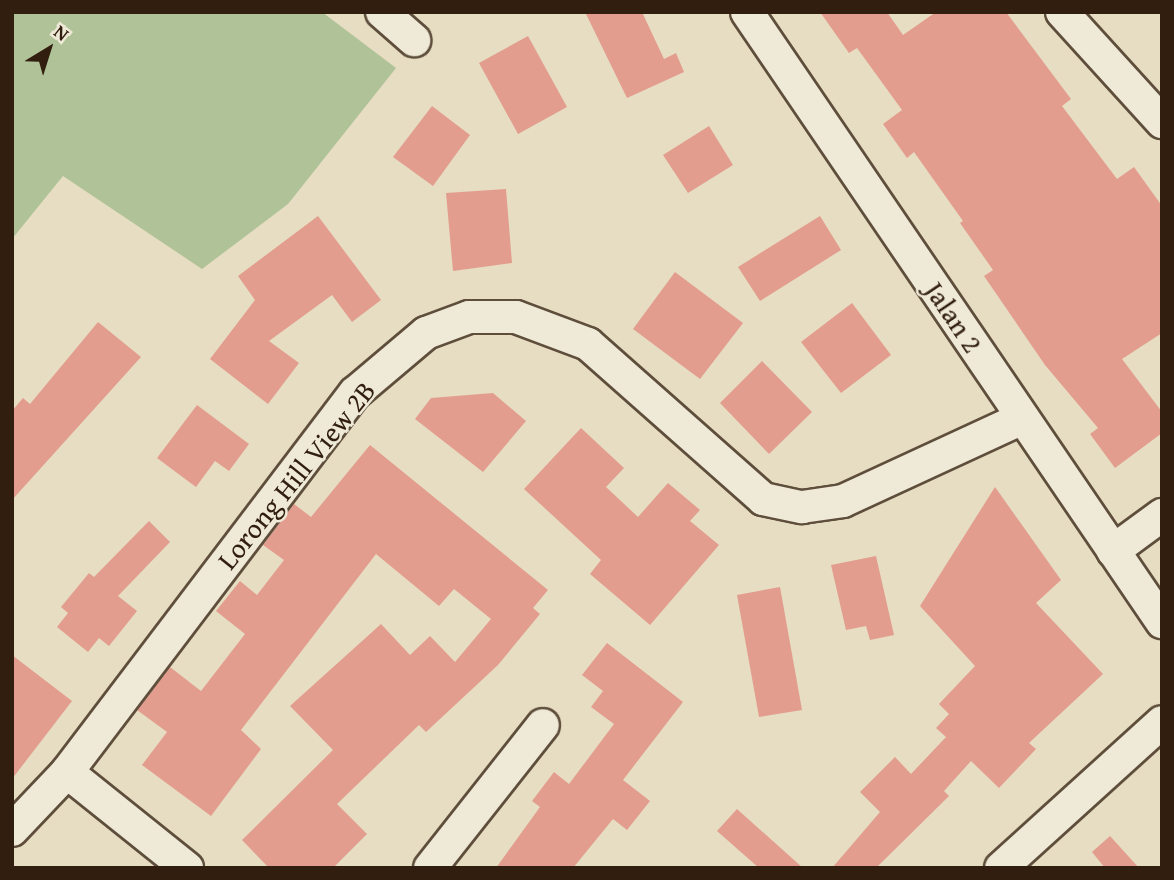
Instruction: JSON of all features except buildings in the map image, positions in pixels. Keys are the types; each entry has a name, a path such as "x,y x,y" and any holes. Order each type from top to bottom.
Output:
{"street":[{"path":"382,12 414,40"},
{"name":"Jalan 2","path":"747,12 1162,622"},
{"path":"1062,12 1162,122"},
{"name":"Lorong Hill View 2B","path":"12,830 67,772 355,393 426,333 469,317 516,317 588,344 763,499 802,507 843,501 1023,418"},
{"path":"1113,551 1162,515"},
{"path":"1001,868 1162,722"},
{"path":"430,868 543,725"},
{"path":"67,772 187,868"}],"green space":[{"path":"12,12 322,12 396,68 288,204 202,269 63,176 12,239"}]}
